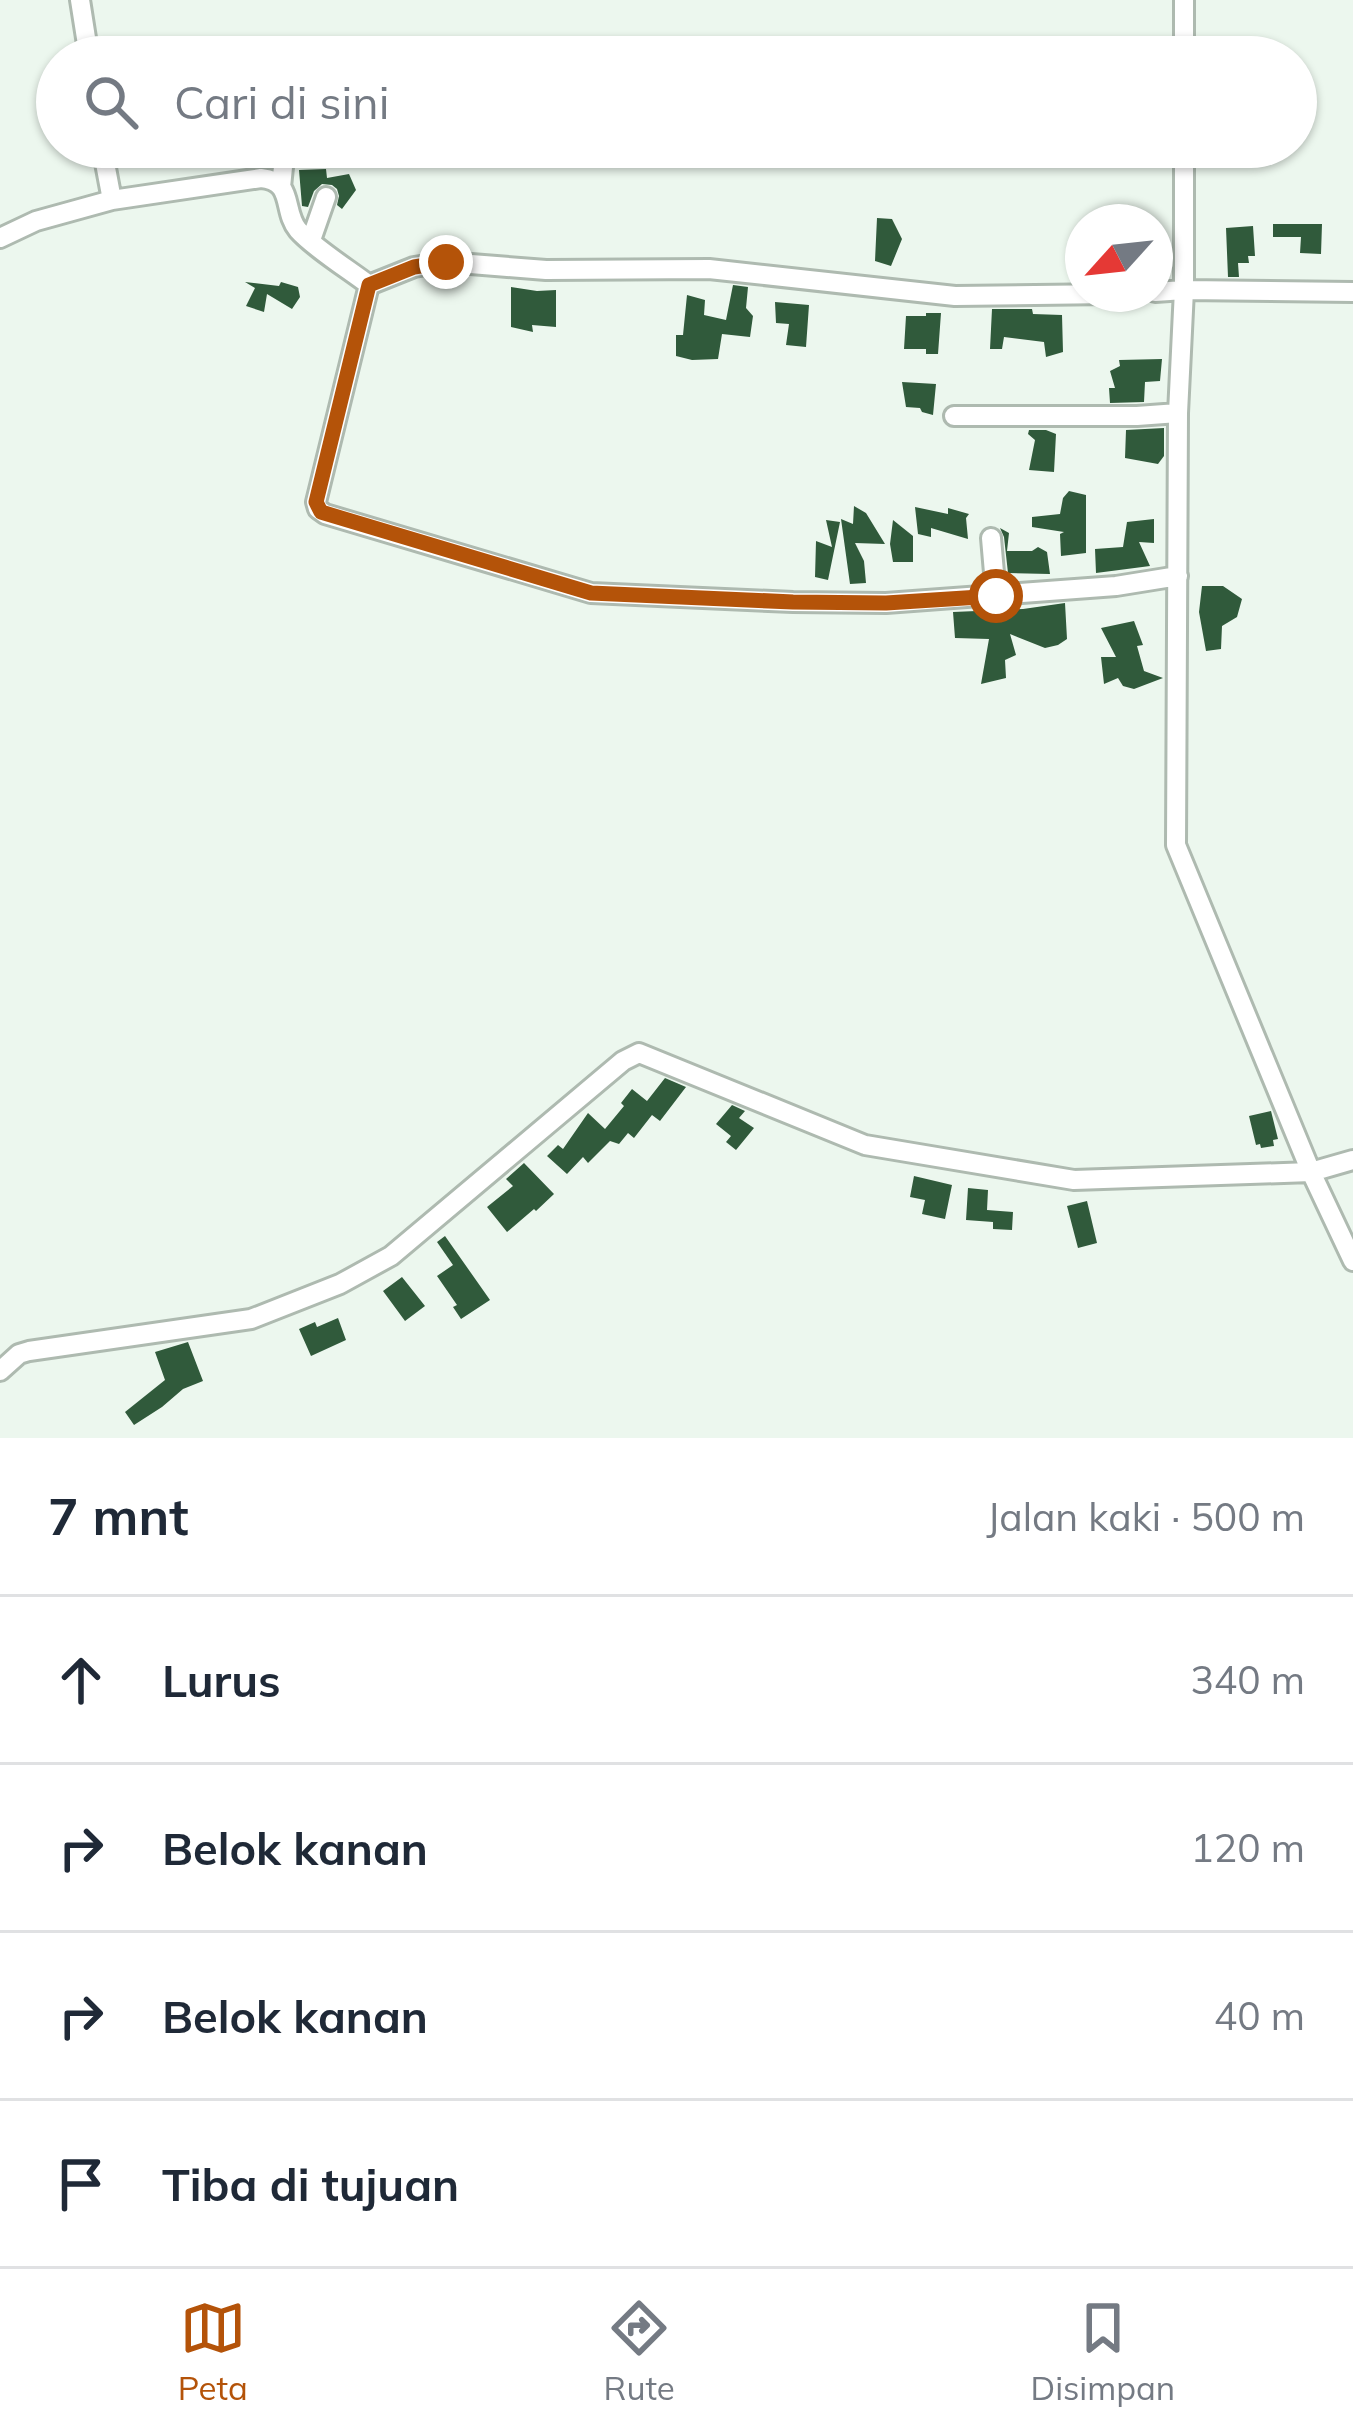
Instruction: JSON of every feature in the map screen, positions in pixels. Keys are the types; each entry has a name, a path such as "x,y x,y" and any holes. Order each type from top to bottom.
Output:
{"street":[{"path":"80,0 86,36"},
{"path":"1184,0 1184,36"},
{"path":"105,168 112,200"},
{"path":"283,168 281,187 295,226 369,285"},
{"path":"1184,168 1176,845 1310,1172 1353,1261"},
{"path":"0,238 36,221 112,200 261,178 270,178 281,187"},
{"path":"311,240 326,196"},
{"path":"369,285 414,267 446,262 546,270 709,269 955,296 1065,295"},
{"path":"369,285 316,502 321,512 591,593 886,603 1117,586 1178,576"},
{"path":"1173,291 1353,292"},
{"path":"954,416 1178,413"},
{"path":"991,538 996,596"},
{"path":"0,1371 29,1351 251,1319 356,1276 407,1245 623,1061 639,1053 865,1145 1074,1180 1310,1172 1353,1160"}],"building":[{"path":"326,169 327,178 349,174 356,190 342,209 337,205 337,189 322,184 308,207 302,206 299,170"},
{"path":"877,218 892,219 902,239 891,266 875,261"},
{"path":"1273,224 1322,224 1321,254 1300,253 1301,237 1273,237"},
{"path":"1253,226 1255,256 1248,256 1249,263 1238,263 1239,277 1228,277 1226,228"},
{"path":"245,282 279,286 281,282 298,287 300,297 292,309 267,294 264,312 246,306 255,288"},
{"path":"733,285 748,287 746,308 753,316 750,337 722,334 718,359 676,356 676,335 683,335 687,295 705,300 704,315 726,320"},
{"path":"511,287 556,290 556,327 532,325 533,332 511,327"},
{"path":"775,302 809,305 806,347 786,345 789,324 776,323"},
{"path":"992,309 1062,315 1063,352 1046,357 1044,342 1004,337 1002,349 990,349"},
{"path":"941,313 938,354 904,349 906,316"},
{"path":"1162,359 1160,381 1145,382 1144,402 1110,403 1109,388 1115,388 1110,371 1120,366 1119,360"},
{"path":"902,382 936,384 933,415 906,407"},
{"path":"1164,428 1164,456 1158,464 1125,458 1126,430"},
{"path":"1029,430 1056,434 1054,472 1029,470 1035,440"},
{"path":"1069,491 1086,495 1086,553 1061,556 1060,534 1064,532 1032,527 1032,517 1060,514"},
{"path":"854,506 866,513 885,544 855,543 864,561 866,583 850,584 841,519 853,524"},
{"path":"915,507 969,514 968,539 931,528 931,537 918,534"},
{"path":"1154,519 1154,543 1139,542 1150,566 1096,573 1095,549 1123,547 1127,522"},
{"path":"826,520 840,522 828,580 815,577 816,541 832,547"},
{"path":"893,520 913,536 913,562 893,562"},
{"path":"1000,528 1009,533 1007,551 1038,547 1047,552 1050,574 1008,573"},
{"path":"1202,586 1223,586 1242,599 1237,617 1222,626 1221,649 1206,651 1199,612"},
{"path":"1065,603 1067,639 1045,648 1010,634 1016,655 1005,660 1006,678 981,684 989,639 955,638 953,612"},
{"path":"1134,621 1143,645 1137,646 1144,671 1163,678 1134,689 1123,686 1118,678 1104,684 1101,657 1116,657 1101,628"},
{"path":"665,1078 686,1087 660,1121 652,1115 634,1138 628,1133 619,1144 610,1141 588,1163 583,1157 567,1174 547,1156 558,1145 563,1149 588,1113 605,1129 632,1089 647,1101"},
{"path":"732,1105 745,1111 739,1118 754,1128 736,1150 726,1142 731,1136 716,1124"},
{"path":"1271,1111 1278,1139 1273,1140 1274,1146 1261,1148 1256,1145 1249,1116"},
{"path":"524,1163 554,1194 507,1232 487,1207 513,1186 506,1179"},
{"path":"914,1176 952,1185 945,1219 922,1214 925,1200 910,1197"},
{"path":"968,1188 988,1190 987,1210 1013,1212 1012,1230 993,1229 993,1222 966,1220"},
{"path":"1087,1201 1097,1243 1078,1248 1067,1206"},
{"path":"445,1236 490,1300 461,1319 437,1276 453,1265 437,1242"},
{"path":"402,1277 425,1306 405,1321 383,1291"},
{"path":"338,1318 346,1340 311,1356 299,1329"},
{"path":"188,1342 203,1381 183,1389 134,1425 125,1412 165,1380 155,1352"}],"route":[{"path":"446,262 414,267 369,285 316,502 321,512 591,593 886,603 996,596"}]}
